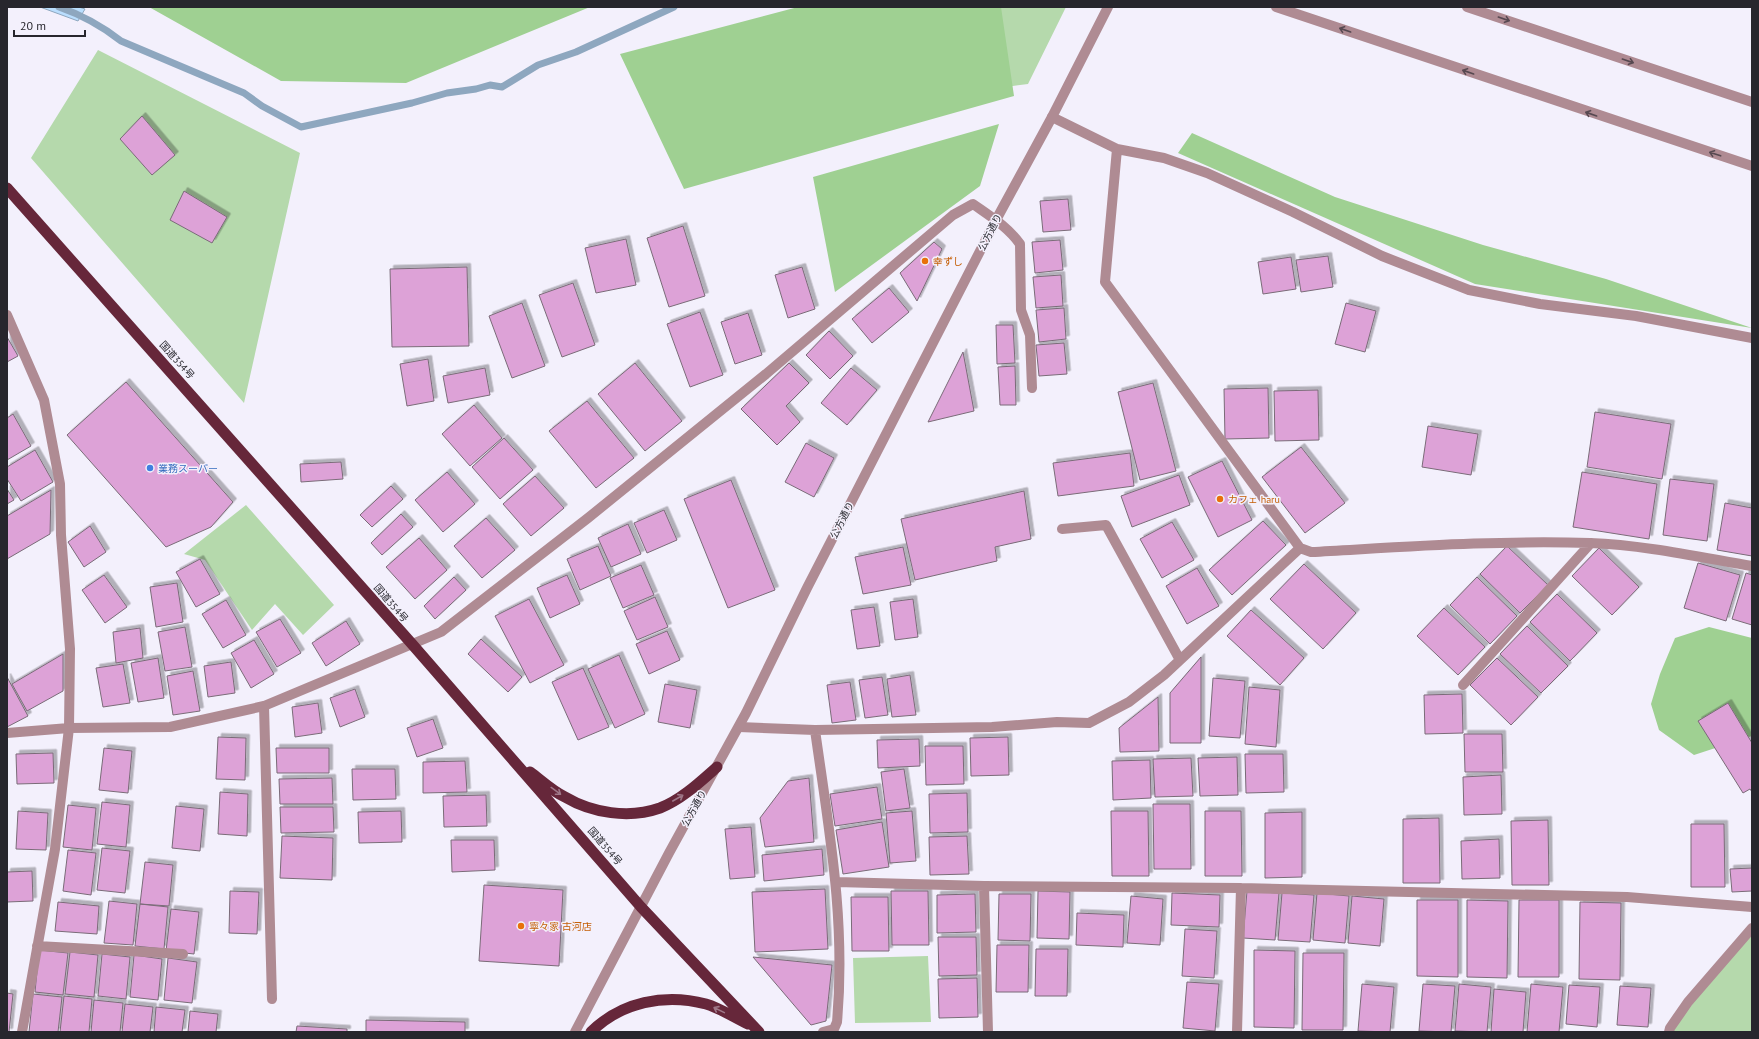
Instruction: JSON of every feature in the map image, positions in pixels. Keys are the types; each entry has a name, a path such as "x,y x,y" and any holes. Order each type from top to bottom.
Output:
{"highway":[{"name":"国道354号","path":"7,188 412,644 641,906 756,1030"},
{"path":"513,760 564,797 596,811 631,814 660,808 688,792 717,767"},
{"path":"591,1032 622,1010 651,1000 679,1000 707,1005 756,1030"}],"street":[{"name":"公方通り","path":"575,1032 641,906 739,727 807,588 996,220 1052,117 1108,7"},
{"path":"1276,7 1752,166"},
{"path":"1467,7 1752,102"},
{"path":"1052,117 1117,149 1164,158 1207,173 1293,212 1382,256 1469,290 1540,304 1636,316 1752,338"},
{"path":"1117,149 1105,282 1300,548 1311,552 1483,544 1591,543 1664,551 1752,566"},
{"path":"7,733 69,728 170,727 264,706 441,632 588,518 766,374 953,215 973,204 996,220 1014,236 1020,244 1021,310 1030,335 1032,388"},
{"path":"7,315 44,400 60,484 70,649 69,728 55,849 22,1032"},
{"path":"1062,530 1106,525 1180,660"},
{"path":"1463,685 1591,543"},
{"path":"739,727 815,730 992,727 1057,722 1090,723 1129,702 1180,660 1300,548"},
{"path":"264,706 272,999"},
{"path":"815,730 837,882 841,954 837,1022 834,1029 823,1032"},
{"path":"837,882 984,886 1241,888 1627,896 1752,907"},
{"path":"984,886 988,1032"},
{"path":"1237,1032 1241,888"},
{"path":"1667,1031 1688,1002 1752,928"},
{"path":"37,946 183,954"}],"green space":[{"path":"149,7 590,7 406,83 281,81"},
{"path":"798,7 1001,7 1014,96 684,189 620,54"},
{"path":"984,7 1066,7 1028,84 991,89"},
{"path":"98,50 300,153 244,403 31,158"},
{"path":"999,124 980,186 835,292 813,177"},
{"path":"1192,133 1335,197 1483,245 1606,279 1752,328 1475,284 1178,153"},
{"path":"246,505 334,605 303,635 275,604 252,630 205,560 184,554"},
{"path":"1709,627 1752,638 1752,736 1694,755 1659,730 1651,704 1660,674 1675,638"},
{"path":"1752,928 1752,1032 1669,1032"},
{"path":"928,956 931,1022 855,1023 853,958"}],"water":[{"path":"40,7 79,7 85,9 78,21"}],"building":[{"path":"142,116 175,155 152,175 120,139"},
{"path":"184,191 227,217 212,243 170,220"},
{"path":"1068,199 1071,230 1043,232 1040,201"},
{"path":"683,226 705,296 669,307 647,238"},
{"path":"626,239 636,285 596,293 585,248"},
{"path":"1060,240 1063,270 1035,273 1032,242"},
{"name":"幸ずし","path":"934,242 942,249 917,301 900,273"},
{"path":"1328,256 1333,287 1301,292 1296,260"},
{"path":"1291,257 1296,289 1263,294 1258,262"},
{"path":"467,267 469,346 392,347 390,269"},
{"path":"802,267 815,309 788,318 775,275"},
{"path":"1061,275 1063,306 1036,308 1033,277"},
{"path":"573,283 595,345 562,357 539,295"},
{"path":"889,288 909,312 872,343 852,319"},
{"path":"522,303 545,366 512,378 489,316"},
{"path":"1346,303 1376,311 1365,352 1335,344"},
{"path":"1064,308 1066,339 1039,342 1036,310"},
{"path":"700,312 723,375 690,387 667,324"},
{"path":"748,313 762,355 735,364 721,322"},
{"path":"996,325 1013,325 1015,363 997,364"},
{"path":"829,331 853,356 830,379 806,355"},
{"path":"7,337 18,356 7,362"},
{"path":"1064,343 1067,374 1039,376 1036,345"},
{"path":"963,352 974,411 928,422"},
{"path":"428,359 434,401 407,406 400,364"},
{"path":"635,363 682,421 645,451 598,394"},
{"path":"789,363 809,383 786,406 800,422 777,445 741,409"},
{"path":"1015,366 1016,405 1000,405 998,367"},
{"path":"485,368 490,395 448,403 443,376"},
{"path":"851,368 877,390 847,425 821,403"},
{"name":"業務スーパー","path":"126,382 233,502 211,527 166,547 67,435"},
{"path":"1153,383 1176,471 1140,480 1118,392"},
{"path":"1268,388 1269,438 1225,439 1224,389"},
{"path":"1318,390 1319,440 1275,441 1274,391"},
{"path":"587,401 634,458 596,488 549,431"},
{"path":"474,405 502,438 470,466 442,434"},
{"path":"1595,412 1671,424 1662,479 1587,467"},
{"path":"13,414 31,446 7,460 7,418"},
{"path":"1428,426 1478,434 1471,475 1422,467"},
{"path":"504,438 533,470 500,499 472,467"},
{"path":"806,443 834,458 814,497 785,482"},
{"path":"1301,447 1345,503 1305,533 1262,477"},
{"path":"35,450 53,482 21,501 7,479 7,467"},
{"path":"1130,453 1134,486 1058,496 1053,463"},
{"name":"カフェ haru","path":"1222,461 1252,520 1218,537 1188,477"},
{"path":"341,462 343,479 301,482 300,464"},
{"path":"447,472 475,504 443,532 415,500"},
{"path":"1582,472 1657,484 1649,539 1573,527"},
{"path":"1179,475 1190,505 1132,527 1121,496"},
{"path":"535,476 564,508 531,536 503,504"},
{"path":"1670,479 1714,484 1707,541 1663,535"},
{"path":"731,480 775,590 728,608 684,499"},
{"path":"391,486 403,499 372,527 360,515"},
{"path":"7,489 14,500 7,504"},
{"path":"51,490 50,534 7,559 7,516"},
{"path":"1024,491 1031,539 995,547 997,561 915,580 901,519"},
{"path":"1725,503 1752,508 1752,556 1717,550"},
{"path":"664,510 677,540 647,553 634,523"},
{"path":"401,514 413,527 382,555 371,543"},
{"path":"486,518 515,550 482,578 454,546"},
{"path":"1263,521 1286,545 1232,595 1209,570"},
{"path":"1172,522 1194,560 1162,578 1140,539"},
{"path":"628,524 641,554 611,567 598,538"},
{"path":"90,526 106,552 84,567 68,542"},
{"path":"419,538 447,570 415,599 386,567"},
{"path":"598,546 611,576 580,590 567,559"},
{"path":"1507,546 1548,585 1520,613 1480,574"},
{"path":"903,547 911,585 863,594 855,557"},
{"path":"1599,548 1639,587 1612,615 1572,576"},
{"path":"200,559 220,594 196,607 176,572"},
{"path":"1698,563 1740,575 1726,621 1684,608"},
{"path":"1304,564 1356,613 1323,649 1270,599"},
{"path":"641,565 654,595 623,608 610,578"},
{"path":"1197,568 1219,606 1187,624 1166,586"},
{"path":"1746,573 1752,575 1752,625 1732,619"},
{"path":"104,575 127,607 105,623 82,590"},
{"path":"567,575 580,604 550,618 537,588"},
{"path":"454,577 466,590 435,619 424,606"},
{"path":"1477,577 1517,616 1490,644 1450,605"},
{"path":"177,583 183,622 156,627 150,587"},
{"path":"1557,594 1597,633 1570,661 1530,622"},
{"path":"655,597 668,627 637,640 624,611"},
{"path":"529,599 564,665 530,683 495,616"},
{"path":"913,599 918,637 895,640 890,602"},
{"path":"226,600 246,635 223,648 202,614"},
{"path":"874,607 880,646 857,649 851,610"},
{"path":"1444,608 1485,647 1458,675 1417,636"},
{"path":"1251,610 1304,658 1280,685 1227,636"},
{"path":"280,619 301,653 277,667 256,632"},
{"path":"346,621 360,644 326,666 312,643"},
{"path":"1527,626 1568,666 1541,693 1500,654"},
{"path":"185,627 192,667 165,671 158,632"},
{"path":"140,628 143,658 116,663 113,632"},
{"path":"667,631 680,660 649,674 636,644"},
{"path":"481,639 522,677 508,692 468,654"},
{"path":"254,640 274,674 251,688 231,653"},
{"path":"63,654 63,691 27,711 12,684"},
{"path":"619,655 645,714 615,728 588,669"},
{"path":"1201,657 1201,743 1170,743 1170,693"},
{"path":"158,658 164,698 138,702 131,663"},
{"path":"1497,658 1538,697 1511,725 1470,685"},
{"path":"231,662 235,693 208,697 204,666"},
{"path":"123,664 130,703 103,707 96,668"},
{"path":"583,668 609,727 578,740 552,682"},
{"path":"193,671 200,711 173,715 167,676"},
{"path":"910,675 916,715 892,717 887,679"},
{"path":"7,677 28,716 7,727"},
{"path":"882,677 888,715 865,718 859,680"},
{"path":"1213,678 1245,681 1240,738 1209,736"},
{"path":"850,682 856,720 832,723 827,685"},
{"path":"665,684 697,690 690,728 658,722"},
{"path":"1249,687 1280,690 1276,747 1245,744"},
{"path":"355,689 365,717 340,727 330,698"},
{"path":"1462,694 1463,733 1425,734 1424,695"},
{"path":"1158,697 1159,751 1120,752 1119,728"},
{"path":"318,703 322,733 295,737 292,707"},
{"path":"1728,703 1752,743 1752,792 1750,789 1743,793 1698,721"},
{"path":"433,719 443,748 417,757 407,728"},
{"path":"1464,734 1502,734 1503,772 1465,772"},
{"path":"218,737 246,738 245,780 216,779"},
{"path":"1008,737 1009,775 971,776 970,738"},
{"path":"919,739 920,766 878,768 877,740"},
{"path":"925,746 963,746 964,784 926,785"},
{"path":"104,748 132,751 128,793 99,790"},
{"path":"276,748 329,748 329,773 277,773"},
{"path":"53,753 54,783 17,784 16,754"},
{"path":"1245,754 1283,754 1284,792 1246,793"},
{"path":"1237,757 1238,795 1200,796 1198,758"},
{"path":"1191,758 1193,796 1155,797 1153,759"},
{"path":"1150,760 1151,798 1113,800 1112,761"},
{"path":"465,761 467,792 423,793 423,762"},
{"path":"352,769 395,769 396,799 353,800"},
{"path":"904,769 910,808 886,811 881,772"},
{"path":"1501,775 1502,814 1464,815 1463,777"},
{"path":"332,778 333,804 280,804 279,779"},
{"path":"809,778 814,842 765,847 760,818 788,781"},
{"path":"877,787 882,819 835,826 830,794"},
{"path":"220,792 248,794 247,836 218,834"},
{"path":"967,793 968,832 930,833 929,794"},
{"path":"486,795 487,826 444,827 443,796"},
{"path":"102,802 130,805 126,847 97,844"},
{"path":"1153,804 1190,804 1191,869 1154,869"},
{"path":"68,805 96,808 92,850 63,847"},
{"path":"176,806 204,809 200,851 172,848"},
{"path":"280,807 333,807 334,832 281,833"},
{"path":"18,811 48,813 46,850 16,849"},
{"path":"401,811 402,842 359,843 358,812"},
{"path":"912,811 916,861 890,863 886,813"},
{"path":"1111,811 1148,811 1149,876 1112,876"},
{"path":"1205,811 1241,811 1242,876 1205,876"},
{"path":"1302,812 1302,877 1265,878 1265,813"},
{"path":"1439,818 1440,883 1403,883 1403,819"},
{"path":"1548,820 1549,885 1512,885 1511,821"},
{"path":"882,822 889,867 843,874 836,830"},
{"path":"1691,824 1724,824 1725,887 1691,887"},
{"path":"751,827 755,877 730,879 725,829"},
{"path":"282,836 333,838 332,880 280,878"},
{"path":"967,836 969,874 930,875 929,837"},
{"path":"1499,839 1500,878 1462,879 1461,841"},
{"path":"451,840 494,840 495,870 452,872"},
{"path":"102,848 130,851 125,893 97,890"},
{"path":"822,849 824,875 764,881 762,855"},
{"path":"68,850 96,853 91,895 63,891"},
{"path":"145,862 173,865 169,906 140,904"},
{"path":"1752,868 1752,891 1732,892 1730,869"},
{"path":"32,871 33,901 7,902 7,872"},
{"name":"寧々家 古河店","path":"484,885 563,890 559,966 479,961"},
{"path":"825,889 828,949 755,952 752,892"},
{"path":"230,891 259,892 257,934 229,933"},
{"path":"891,891 928,891 929,945 892,945"},
{"path":"1038,891 1070,892 1069,939 1037,938"},
{"path":"1247,891 1279,893 1275,940 1243,938"},
{"path":"1172,893 1220,895 1219,927 1171,925"},
{"path":"1282,893 1314,895 1310,942 1278,940"},
{"path":"1317,893 1349,896 1345,943 1313,940"},
{"path":"975,894 976,932 937,933 937,895"},
{"path":"999,894 1031,894 1030,941 998,940"},
{"path":"1131,896 1163,899 1160,945 1127,943"},
{"path":"1352,896 1384,899 1380,946 1348,943"},
{"path":"851,897 888,897 889,951 852,951"},
{"path":"1417,900 1458,900 1458,977 1417,976"},
{"path":"1467,900 1508,901 1507,978 1467,977"},
{"path":"1519,900 1559,900 1559,977 1518,977"},
{"path":"109,901 137,904 133,945 104,943"},
{"path":"58,902 99,906 97,934 55,931"},
{"path":"1580,902 1621,903 1620,980 1579,979"},
{"path":"140,904 168,907 164,949 135,946"},
{"path":"171,909 199,912 194,954 166,951"},
{"path":"1077,913 1124,915 1123,947 1076,945"},
{"path":"1185,929 1217,931 1214,978 1182,976"},
{"path":"938,937 976,937 977,975 939,976"},
{"path":"997,945 1029,945 1028,992 996,992"},
{"path":"1036,949 1068,949 1067,996 1035,996"},
{"path":"39,950 68,953 63,995 35,992"},
{"path":"1254,950 1295,951 1294,1028 1254,1027"},
{"path":"70,952 98,955 94,997 65,994"},
{"path":"1303,953 1344,953 1343,1030 1302,1030"},
{"path":"102,954 130,957 126,999 98,996"},
{"path":"134,955 162,959 158,1000 130,997"},
{"path":"753,957 832,965 826,1021 811,1025"},
{"path":"168,958 197,962 192,1003 164,1000"},
{"path":"977,978 978,1017 939,1018 938,979"},
{"path":"1187,982 1219,984 1215,1031 1183,1028"},
{"path":"1362,984 1394,987 1390,1032 1358,1031"},
{"path":"1423,984 1455,986 1451,1032 1419,1031"},
{"path":"1459,984 1491,987 1487,1032 1455,1031"},
{"path":"1531,984 1563,987 1559,1032 1527,1032"},
{"path":"1569,985 1600,987 1597,1027 1566,1024"},
{"path":"1620,986 1651,988 1648,1027 1617,1025"},
{"path":"1494,989 1526,992 1523,1032 1491,1032"},
{"path":"7,993 13,994 9,1032 7,1032"},
{"path":"33,994 62,997 58,1032 29,1032"},
{"path":"64,996 92,999 89,1032 60,1032"},
{"path":"94,1000 123,1003 120,1032 91,1032"},
{"path":"125,1004 153,1007 150,1032 122,1032"},
{"path":"156,1007 185,1010 182,1032 154,1032"},
{"path":"190,1011 218,1014 216,1032 188,1032"},
{"path":"366,1020 465,1022 465,1032 366,1032"},
{"path":"297,1026 347,1029 347,1032 296,1032"}],"waterway":[{"path":"59,7 92,21 121,41 244,93 262,106 301,127 412,103 447,93 476,89 490,85 502,87 538,65 576,52 674,7"}],"place":[{"name":"幸ずし","path":"925,261"},
{"name":"業務スーパー","path":"150,468"},
{"name":"カフェ haru","path":"1220,499"},
{"name":"寧々家 古河店","path":"521,926"}]}
